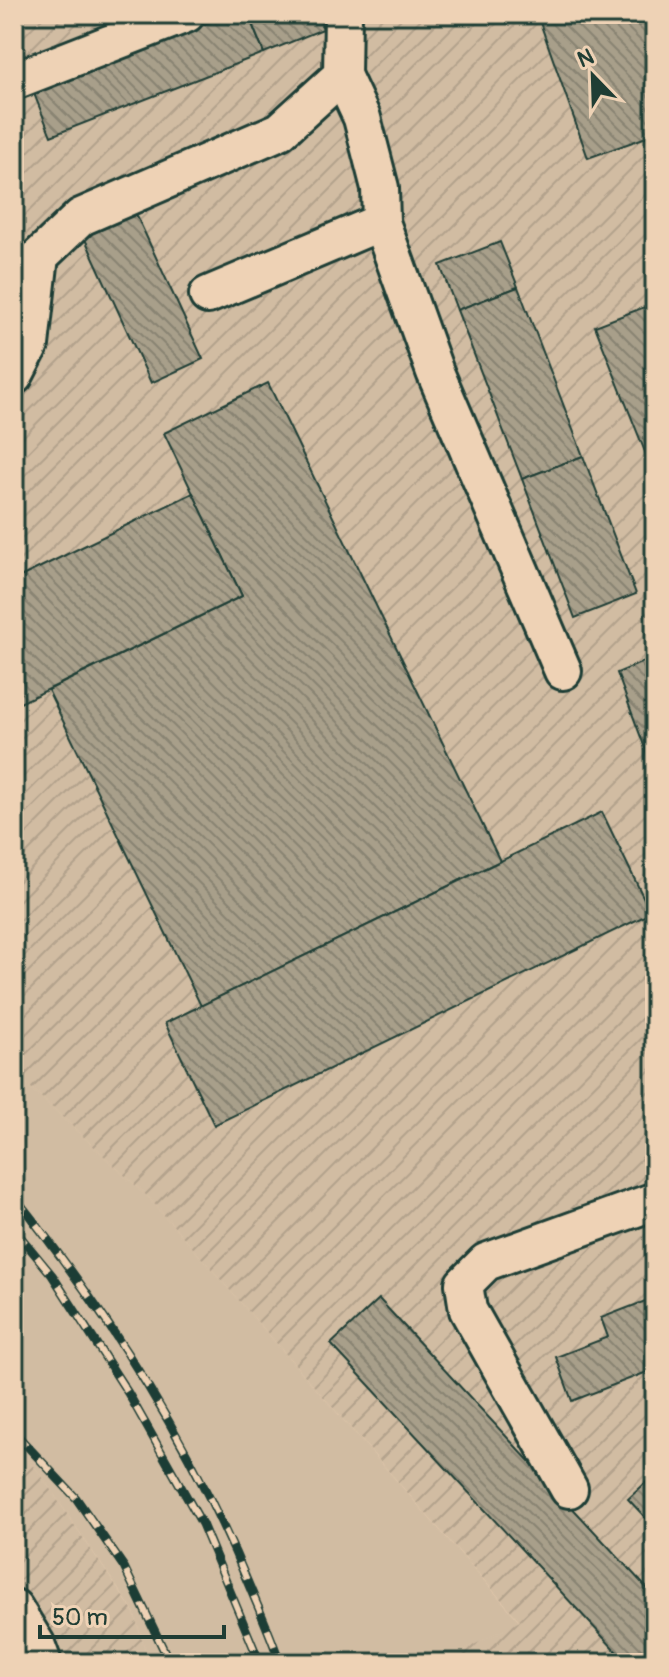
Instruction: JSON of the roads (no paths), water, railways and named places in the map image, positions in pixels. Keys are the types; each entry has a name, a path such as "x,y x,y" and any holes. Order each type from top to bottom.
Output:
{"lane":[{"path":"14,81 186,14"},
{"path":"343,14 342,75 362,118 380,188 381,222 435,372 563,671"},
{"path":"14,376 30,345 40,256 81,217 280,131 342,75"},
{"path":"208,295 381,222"},
{"path":"569,1489 468,1310 464,1284 486,1262 655,1201"},
{"path":"14,1608 36,1644 43,1663"}],"railway":[{"path":"14,1196 116,1336 176,1434 228,1536 280,1663"},
{"path":"14,1229 52,1275 128,1393 202,1524 260,1663"},
{"path":"14,1432 76,1498 124,1567 170,1663"}]}
